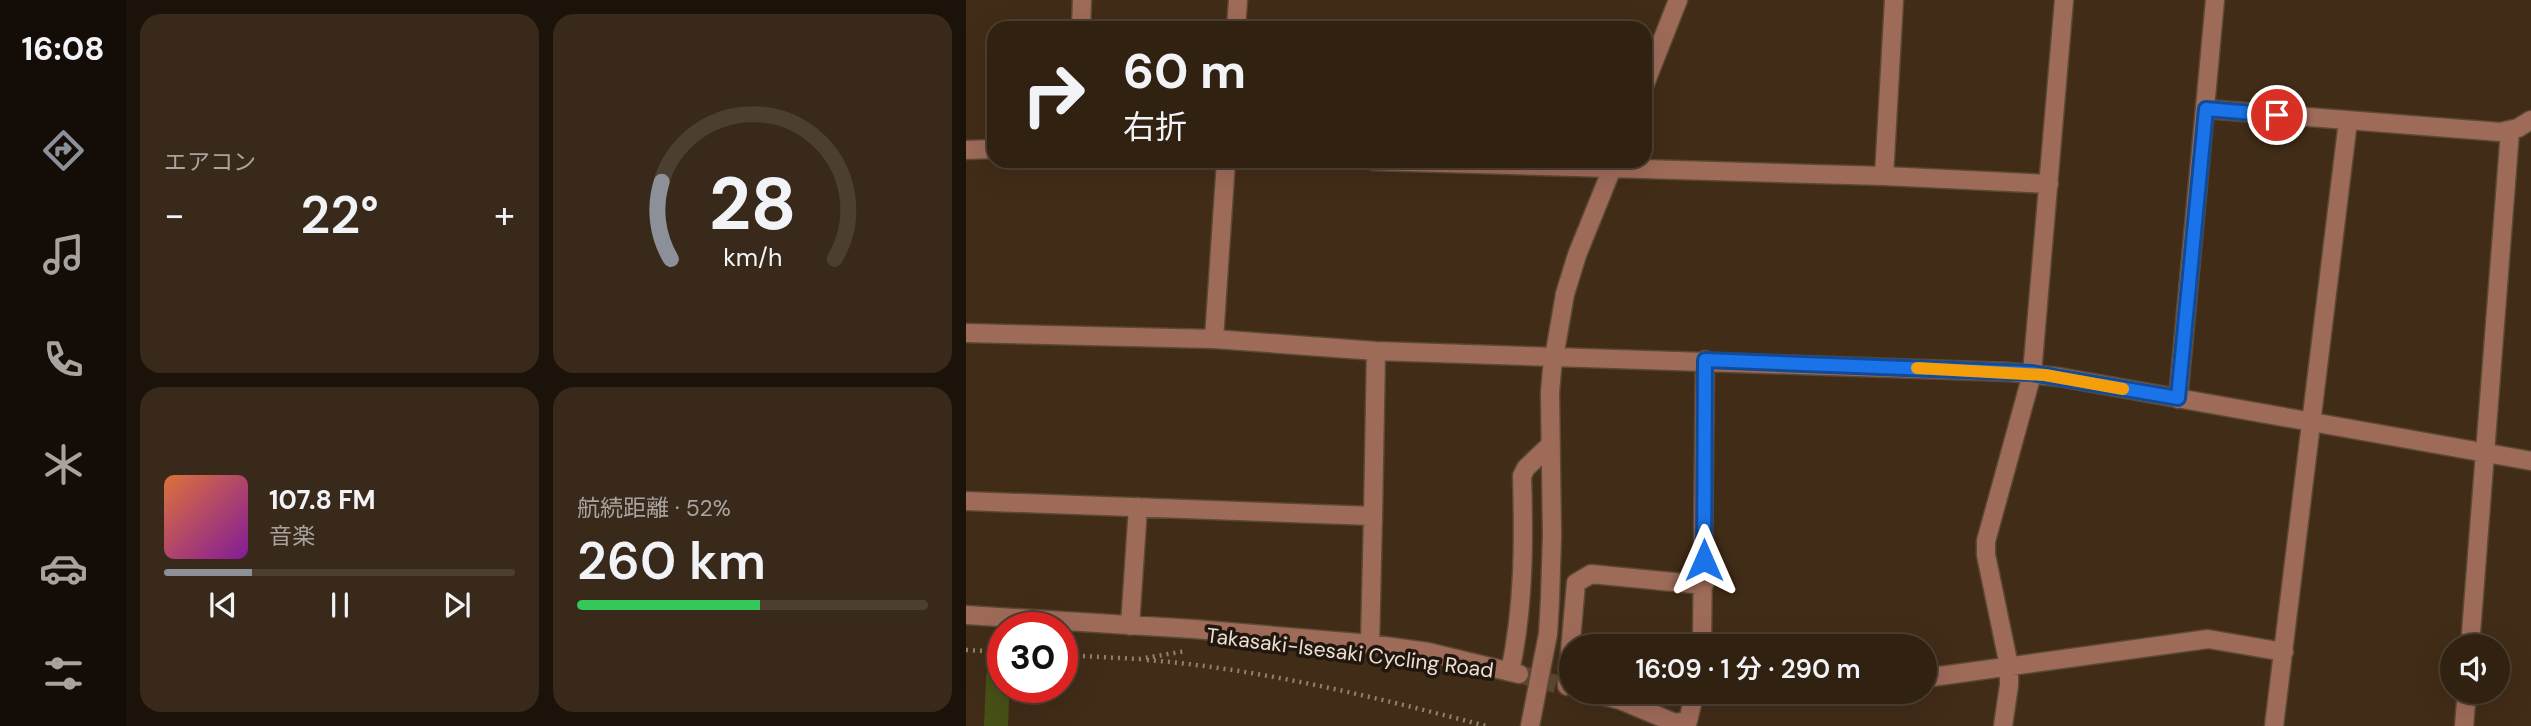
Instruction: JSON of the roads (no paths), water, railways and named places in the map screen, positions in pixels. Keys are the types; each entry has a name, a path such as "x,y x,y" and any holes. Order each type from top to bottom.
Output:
{"street":[{"path":"1082,21 1083,0"},
{"path":"1236,21 1238,0"},
{"path":"1652,66 1678,0"},
{"path":"1884,176 1894,0"},
{"path":"2003,726 2009,685 2008,666 1986,555 1986,541 2032,373 2064,0"},
{"path":"2178,398 2215,0"},
{"path":"2206,109 2500,132 2510,131 2531,120"},
{"path":"2274,726 2348,121"},
{"path":"2471,634 2510,131"},
{"path":"966,150 987,149"},
{"path":"1652,167 2049,184"},
{"path":"1214,339 1226,168"},
{"path":"1530,726 1548,623 1552,535 1550,393 1555,355 1565,294 1573,268 1613,168"},
{"path":"966,333 1214,339 1376,351 2032,373 2531,461"},
{"path":"1370,644 1376,351"},
{"path":"1705,360 1704,585 1706,634"},
{"path":"966,615 1194,629 1370,644 1429,652 1515,673 1524,564 1522,476 1525,468 1550,445"},
{"path":"966,501 1373,516"},
{"path":"1130,626 1138,508"},
{"path":"1571,634 1576,583 1591,574 1704,585"},
{"path":"1937,676 2208,639 2284,652"},
{"path":"1628,704 1675,723 1688,722 1692,704"},
{"path":"2464,726 2466,704"}],"waterway":[{"path":"996,726 997,703"}],"tunnel":[{"path":"1519,674 1556,684"}]}
